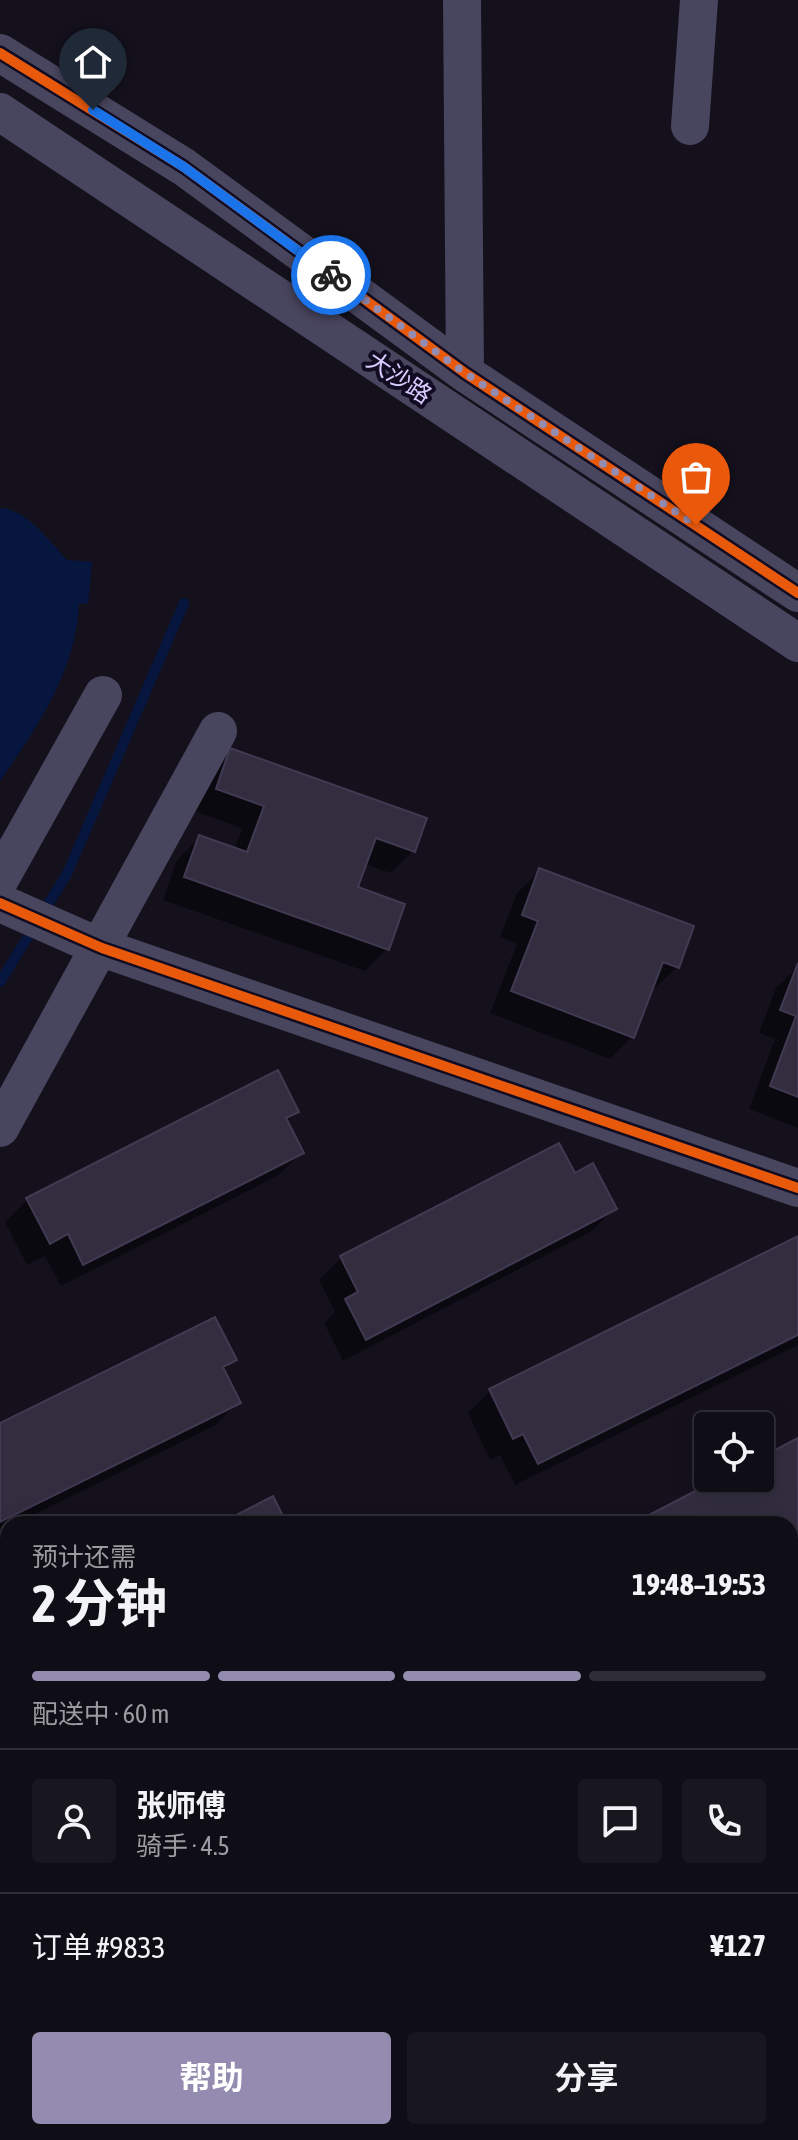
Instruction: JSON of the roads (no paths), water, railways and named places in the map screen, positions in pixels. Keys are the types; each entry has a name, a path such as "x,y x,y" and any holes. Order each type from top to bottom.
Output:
{"street":[{"path":"462,0 465,373"},
{"path":"690,126 699,0"},
{"name":"大沙路","path":"0,53 184,167 465,373 798,593"},
{"name":"大沙路","path":"0,112 798,643"},
{"path":"0,879 103,695"},
{"path":"0,1128 102,948 218,731"},
{"path":"0,903 102,948 798,1188"}],"water":[{"path":"0,508 29,520 67,560 92,562 88,604 79,603 71,652 62,675 28,740 0,781"}],"waterway":[{"path":"42,914 67,874 184,603"},
{"path":"0,982 34,927"}]}
